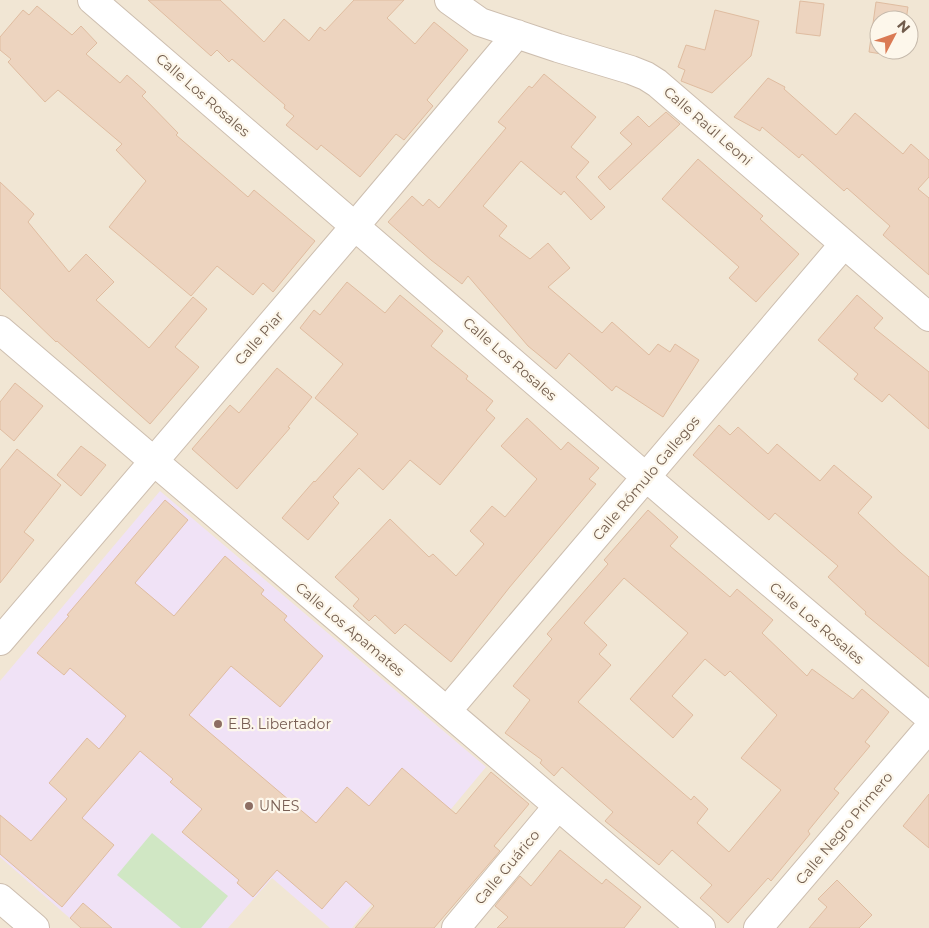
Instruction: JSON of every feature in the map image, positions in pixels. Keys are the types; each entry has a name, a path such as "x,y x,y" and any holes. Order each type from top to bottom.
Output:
{"street":[{"name":"Calle Los Rosales","path":"92,0 646,477 929,717"},
{"name":"Calle Raúl Leoni","path":"449,0 480,22 630,70 658,83 929,317"},
{"name":"Calle Piar","path":"0,641 355,226 516,34"},
{"name":"Calle Rómulo Gallegos","path":"447,711 844,244"},
{"name":"Calle Los Apamates","path":"0,330 702,928"},
{"name":"Calle Negro Primero","path":"758,928 929,728"},
{"name":"Calle Guárico","path":"456,928 558,806"},
{"path":"0,898 35,928"}],"shaded area":[{"path":"0,0 929,0 929,928 0,928"},
{"name":"E.B. Libertador","path":"160,491 486,767 352,928 330,928 272,878 228,928 81,928 0,857 0,681"}],"green space":[{"path":"152,833 228,896 201,928 181,928 117,875"}],"building":[{"path":"148,0 220,0 264,42 284,19 309,41 320,27 325,31 354,0 404,0 387,18 415,44 434,22 468,50 427,100 433,106 404,140 396,134 360,177 321,145 317,150 286,125 294,116 284,108 285,105 232,59 229,62 217,50 211,56"},
{"path":"800,1 824,4 820,36 796,33"},
{"path":"876,2 908,7 908,10 875,10"},
{"path":"37,6 72,35 81,26 97,43 86,54 120,83 127,75 146,92 142,96 178,133 176,135 248,197 254,190 315,241 273,292 263,283 253,295 217,266 191,296 109,227 146,181 116,150 122,144 58,90 45,102 8,62 11,59 0,50 0,37 23,10 29,15"},
{"path":"715,10 759,21 751,56 712,93 681,81 685,70 678,67 686,45 705,50"},
{"path":"544,74 596,117 571,147 589,162 576,177 605,207 591,220 564,191 561,195 521,161 483,206 507,226 499,236 530,259 548,243 570,268 548,287 602,333 612,322 649,355 658,344 670,352 675,344 699,360 663,417 616,386 612,391 569,353 556,369 528,346 468,276 462,284 431,260 388,222 412,196 423,206 429,199 439,208 506,128 498,122 529,86 532,88"},
{"path":"768,78 785,87 784,89 836,135 855,113 903,154 911,144 929,160 929,177 918,189 929,198 929,275 883,235 890,226 847,188 844,191 802,154 799,158 762,127 760,131 734,117"},
{"path":"666,112 680,124 610,190 598,177 632,144 620,133 638,116 649,127"},
{"path":"698,159 763,216 760,219 799,254 756,302 729,278 739,267 662,199"},
{"path":"0,182 34,214 28,222 69,272 86,254 114,282 96,300 149,348 193,297 207,309 175,347 199,367 150,424 56,342 0,288"},
{"path":"347,282 385,313 400,295 443,331 431,346 468,376 466,379 493,401 486,410 495,418 440,485 410,460 383,490 359,468 333,497 339,503 308,540 282,518 358,434 315,398 343,364 300,328 314,310 320,315"},
{"path":"857,295 883,318 874,328 929,372 929,429 889,394 882,402 854,379 858,374 818,340"},
{"path":"277,368 312,397 288,427 290,428 237,489 192,449 230,405 239,413"},
{"path":"15,383 43,406 14,441 0,429 0,402"},
{"path":"527,418 561,450 568,442 599,468 589,479 596,484 509,588 451,662 405,624 395,634 375,615 369,621 353,606 359,599 335,577 390,519 429,557 433,554 456,576 484,544 470,531 492,506 505,517 537,479 501,446"},
{"path":"719,425 730,435 738,427 768,454 777,444 820,481 834,465 872,497 858,513 929,577 929,667 865,614 866,612 828,577 838,566 775,513 769,520 693,455"},
{"path":"81,446 106,465 81,496 57,475"},
{"path":"17,449 61,485 24,532 34,540 0,583 0,470"},
{"path":"165,500 188,520 135,583 174,616 225,556 264,590 261,594 287,616 284,620 323,656 280,707 231,666 189,715 316,823 347,787 369,806 402,768 456,814 491,772 529,804 494,846 500,851 434,928 355,928 374,906 346,881 322,909 277,870 253,897 237,883 239,880 182,832 202,809 170,782 173,779 140,751 82,818 114,845 62,907 0,854 0,815 31,841 67,799 49,783 87,738 99,749 126,716 70,668 64,675 37,653"},
{"path":"648,510 678,537 670,546 730,597 737,589 773,620 762,633 807,676 812,669 853,699 862,689 889,712 865,742 870,746 834,789 839,793 808,831 810,834 771,881 768,878 728,923 700,898 712,885 672,850 659,865 605,821 613,812 562,767 554,776 540,763 542,760 505,733 530,700 513,686 552,639 547,634 608,564 604,560","holes":["624,578 688,633 630,699 673,738 693,715 672,696 705,659 725,676 730,671 777,715 741,758 781,790 729,852 697,823 708,809 694,796 691,800 578,702 611,665 599,654 607,645 584,623"]},
{"path":"929,794 929,848 903,826"},
{"path":"560,850 602,884 606,879 641,907 624,928 497,928 508,917 495,906 520,876 531,886"},
{"path":"837,880 872,915 859,928 809,928 827,907 818,899"},
{"path":"83,903 112,928 81,928 70,918"}],"place":[{"name":"E.B. Libertador","path":"218,724"},
{"name":"UNES","path":"249,806"}]}
